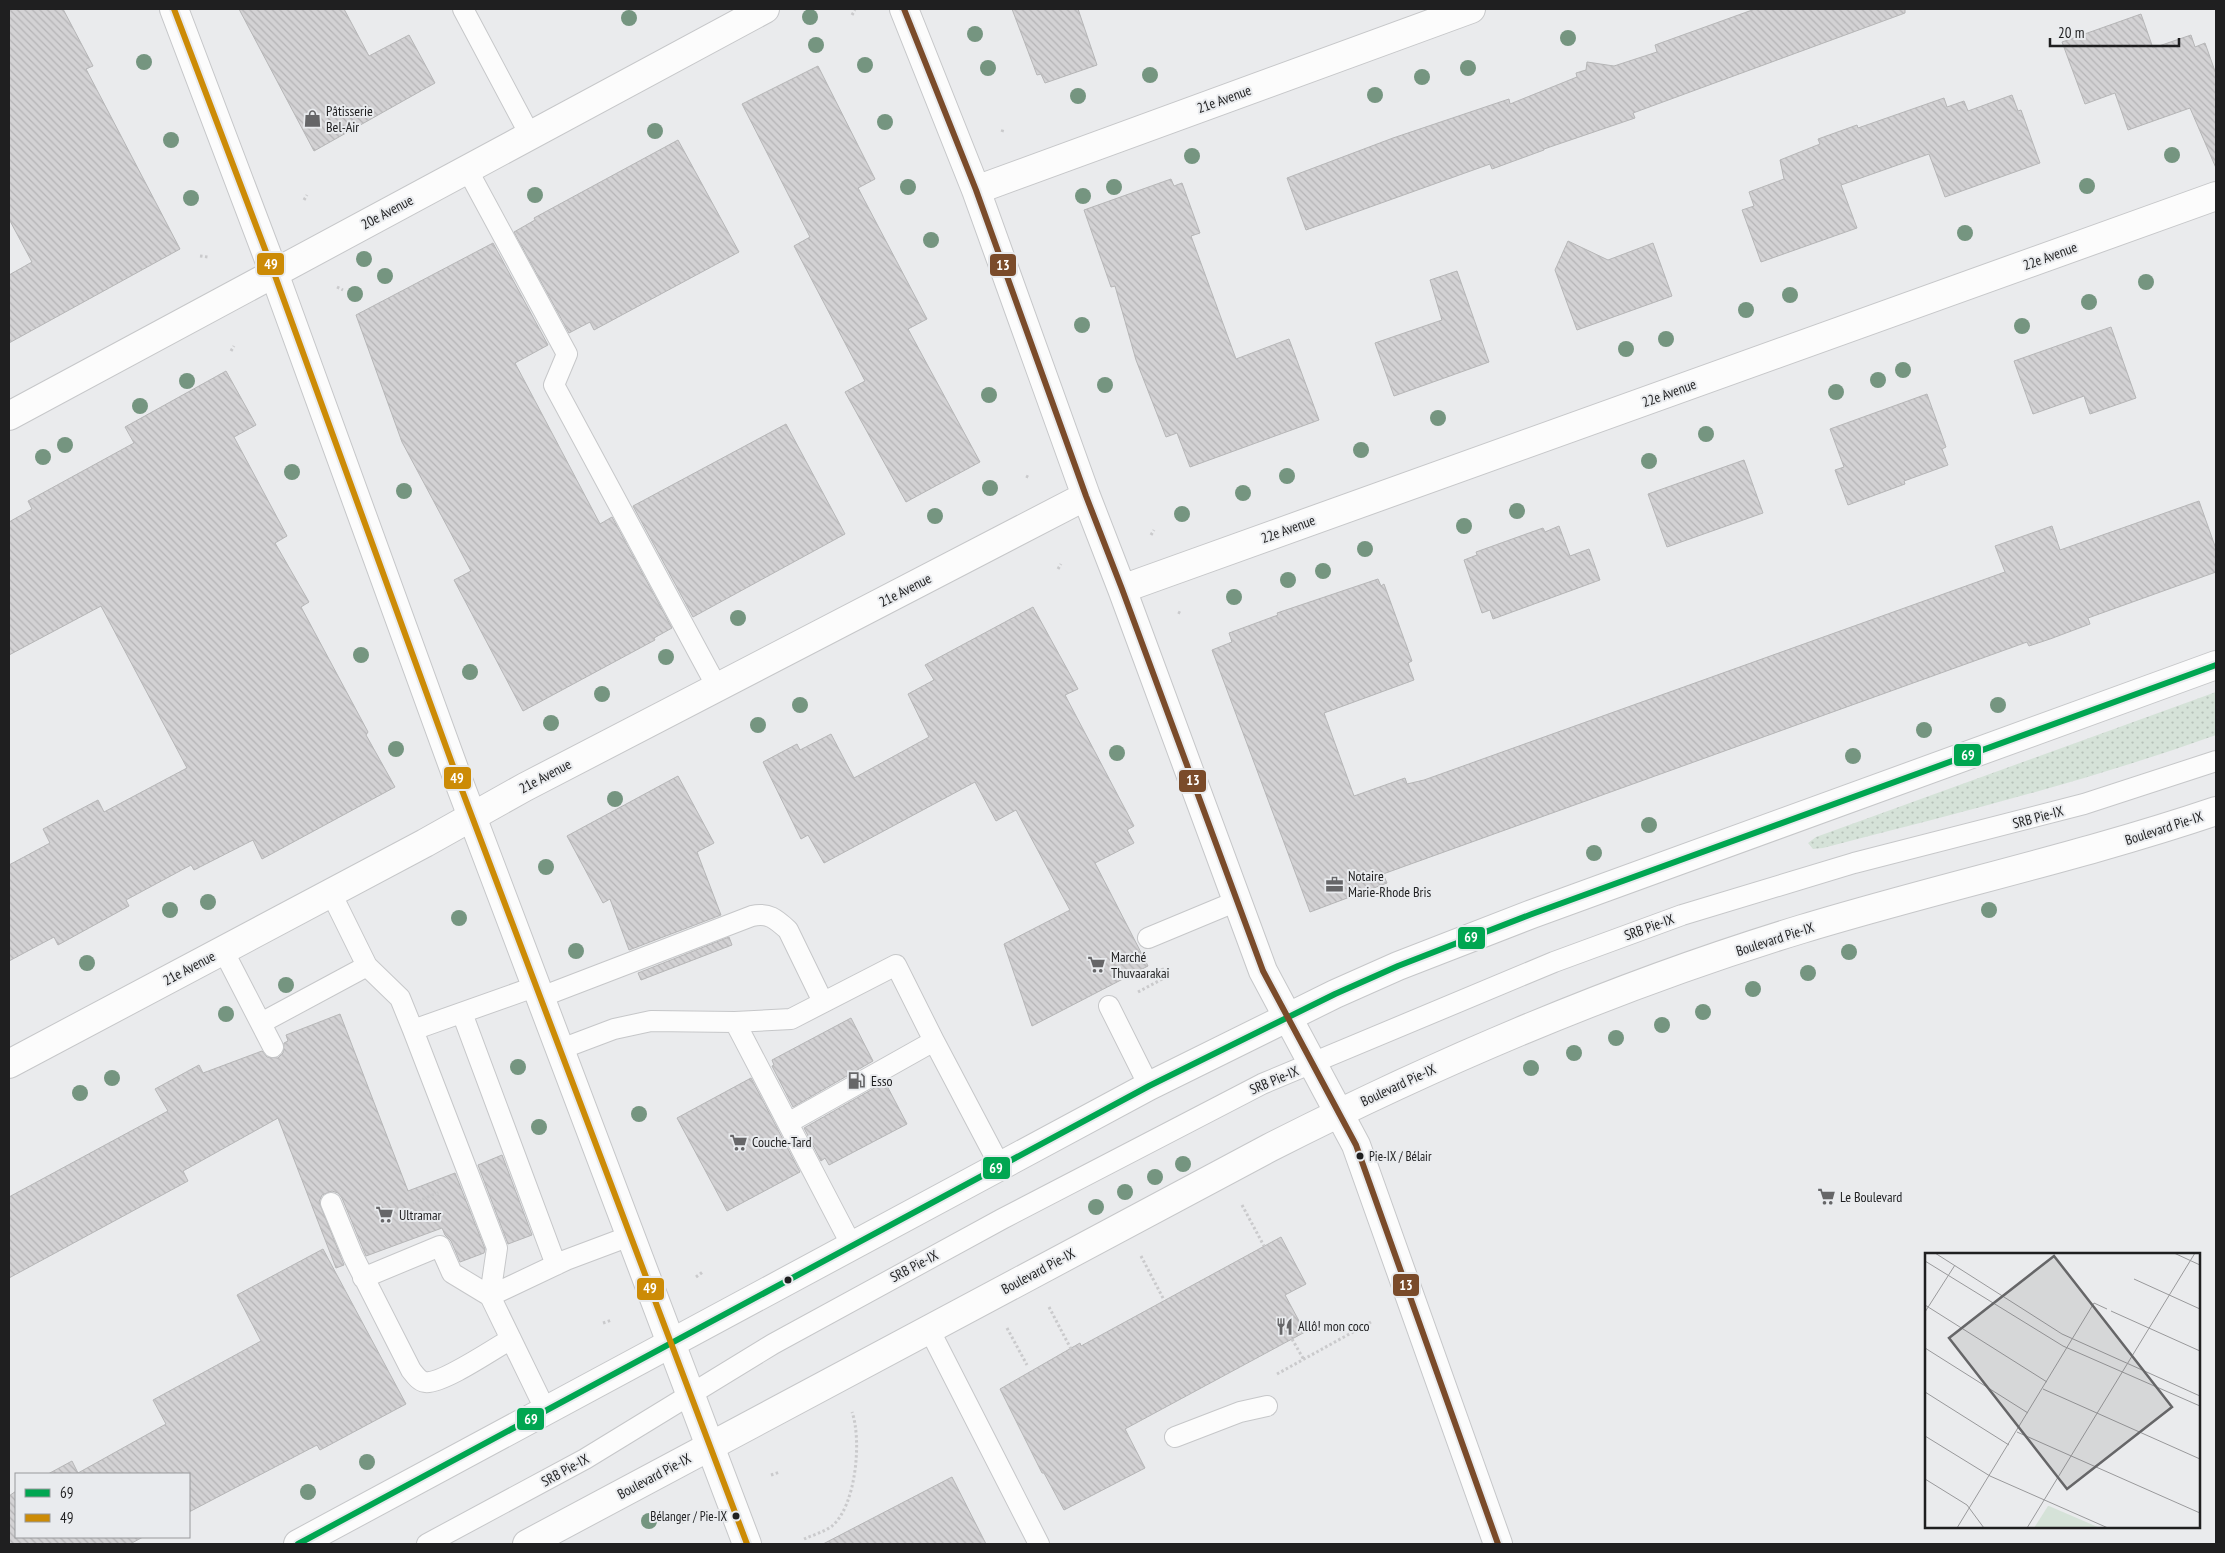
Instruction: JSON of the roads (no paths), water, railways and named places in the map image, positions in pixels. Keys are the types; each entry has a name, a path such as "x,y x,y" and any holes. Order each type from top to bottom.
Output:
{"street":[{"path":"174,9 274,273 473,816 747,1544"},
{"name":"20e Avenue","path":"9,416 765,9"},
{"path":"904,9 976,190 1086,496 1262,971 1340,1112 1362,1159 1498,1544"},
{"name":"21e Avenue","path":"976,190 1471,9"},
{"name":"22e Avenue","path":"1122,589 2216,196"},
{"name":"21e Avenue","path":"9,1064 525,787 1086,496"},
{"path":"298,1544 670,1342 1149,1086 1286,1017 1398,966 1532,914 2216,665"},
{"name":"Boulevard Pie-IX","path":"527,1544 1340,1112 1450,1061 1565,1013 1747,947 1895,903 2101,847 2216,811"}],"lane":[{"path":"463,9 530,135"},
{"path":"467,169 567,354 554,385 717,687"},
{"name":"SRB Pie-IX","path":"427,1544 585,1459 690,1393 773,1344 994,1223 1241,1094 1554,962 1691,912 1854,863 2084,804 2216,761"},
{"path":"330,893 367,966 400,998 413,1030 497,1248 490,1296"},
{"path":"1148,938 1237,901"},
{"path":"413,1030 462,1013 539,991 752,916 765,914 780,922 788,930 823,1002"},
{"path":"222,950 273,1047"},
{"path":"560,1049 614,1029 651,1021 735,1022 791,1019 896,965 1000,1166"},
{"path":"260,1023 367,966"},
{"path":"1109,1006 1149,1086"},
{"path":"462,1013 556,1265"},
{"path":"735,1022 852,1246"},
{"path":"788,1123 934,1041"},
{"path":"332,1203 363,1278 411,1370 420,1380 426,1382 441,1380 511,1339"},
{"path":"490,1296 556,1265 630,1236"},
{"path":"363,1278 440,1246 452,1273 490,1296 545,1410"},
{"path":"929,1329 1039,1544"},
{"path":"1175,1438 1240,1412 1267,1406"}],"place":[{"name":"Pâtisserie Bel-Air","path":"312,119"},
{"name":"Notaire Marie-Rhode Bris","path":"1334,884"},
{"name":"Marché Thuvaarakai","path":"1097,965"},
{"name":"Esso","path":"857,1081"},
{"name":"Couche-Tard","path":"738,1142"},
{"name":"Pie-IX / Bélair","path":"1360,1156"},
{"name":"Le Boulevard","path":"1826,1197"},
{"name":"Ultramar","path":"385,1215"},
{"name":"Allô! mon coco","path":"1284,1326"},
{"name":"Bélanger / Pie-IX","path":"736,1516"}]}
